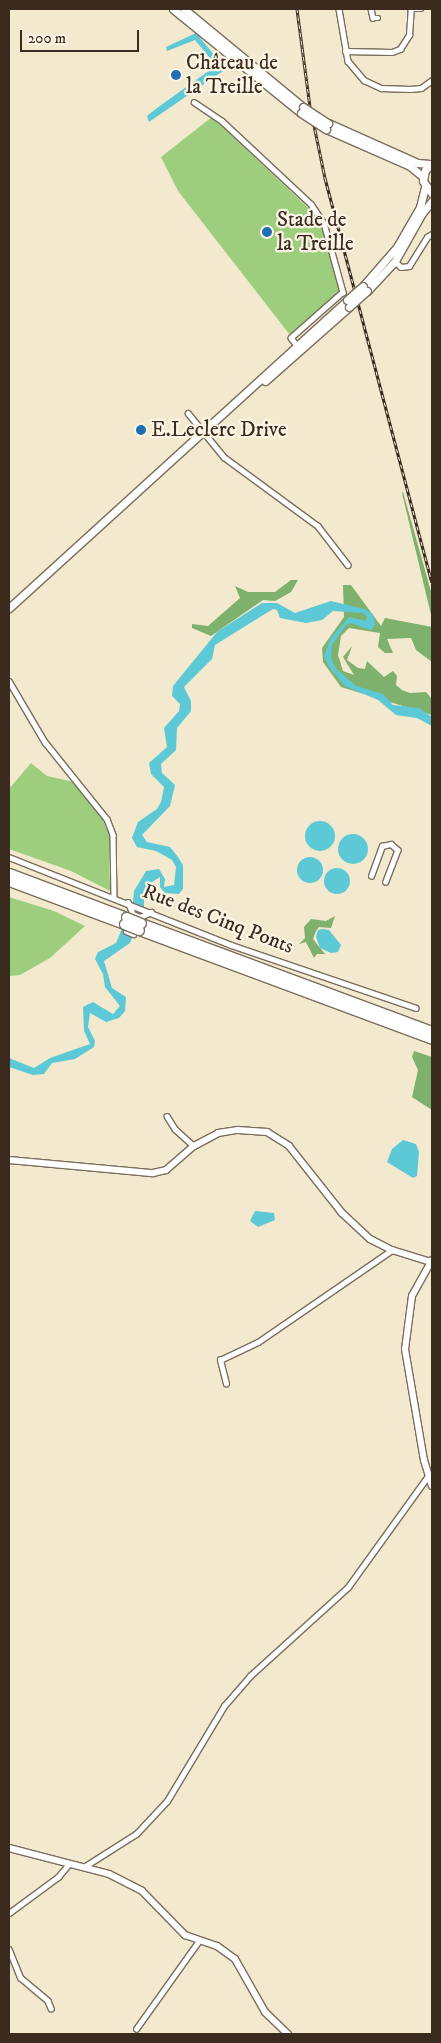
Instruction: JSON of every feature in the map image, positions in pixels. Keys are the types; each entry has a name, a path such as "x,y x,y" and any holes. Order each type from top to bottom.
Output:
{"highway":[{"path":"9,873 127,922"},
{"path":"9,881 432,1032"},
{"path":"138,926 432,1039"}],"main road":[{"path":"173,9 302,110 327,126 410,166 423,176 425,187 420,207 397,247 365,289"},
{"path":"184,9 302,110"},
{"path":"327,126 413,161 431,164 423,176"},
{"path":"425,187 432,194"},
{"path":"9,608 297,345 348,304 395,261 422,213 432,201"},
{"path":"220,416 306,348 348,304"}],"street":[{"path":"339,9 345,51 353,70 376,87 416,88 432,80"},
{"path":"371,9 373,18 378,18"},
{"path":"345,51 392,52 400,49 409,36 410,9 421,9"},
{"path":"194,102 222,121 311,204 324,223 342,292 291,338 297,345 306,348"},
{"path":"395,261 402,266 409,266 432,234"},
{"path":"188,413 224,457 246,476 318,526 348,565"},
{"path":"9,681 45,742 106,819 113,836 114,896"},
{"path":"371,876 382,846 391,844 398,850 386,882"},
{"name":"Rue des Cinq Ponts","path":"9,857 114,896 240,948 416,1008"},
{"path":"126,902 127,922 138,926 153,913"},
{"path":"167,1116 175,1129 194,1146"},
{"path":"9,1160 153,1173 171,1166 194,1146 210,1136 228,1131 274,1134 289,1146 353,1225 370,1239 392,1250 432,1261 412,1296 405,1349 428,1476 432,1486"},
{"path":"226,1384 220,1360 258,1342 392,1250"},
{"path":"84,1867 136,1834 167,1801 224,1706 250,1676 348,1588 428,1476"},
{"path":"9,1848 84,1867 126,1881 142,1890 179,1930 198,1942 217,1946 235,1959 265,2012 288,2034"},
{"path":"9,1914 52,1882 69,1864"},
{"path":"136,2029 198,1942"},
{"path":"9,1949 21,1978 48,2001 52,2008"}],"green space":[{"name":"Stade de la Treille","path":"212,117 319,218 341,291 290,335 178,191 161,157"},
{"path":"402,493 432,595 432,619"},
{"path":"291,580 298,580 291,592 275,601 263,600 211,636 192,628 192,624 208,626 240,598 235,586 248,592 275,592"},
{"path":"343,585 351,585 381,626 385,618 432,627 432,662 416,650 411,638 387,639 393,653 385,653 378,647 380,633 349,628 341,636 338,655 343,671 354,675 343,657 352,646 347,660 358,668 365,669 367,661 384,677 393,671 397,676 396,685 402,690 410,693 426,692 432,699 432,715 341,687 323,662 322,648 344,617"},
{"path":"31,763 47,776 74,782 101,816 109,834 110,891 71,871 9,849 9,789"},
{"path":"9,897 54,911 85,926 50,958 20,975 9,976"},
{"path":"335,916 331,928 319,927 316,931 313,939 325,954 317,954 314,958 306,942 299,944 305,938 304,927 311,919 326,921"},
{"path":"414,1051 432,1057 432,1110 412,1097 418,1070 412,1057"}],"water":[{"path":"196,33 226,69 149,122 147,116 157,108 210,70 218,68 195,40 167,51 166,47"},
{"path":"331,601 364,609 373,614 375,625 371,630 351,623 346,625 332,645 331,658 336,669 356,686 383,694 393,705 419,708 432,717 432,726 417,718 396,715 378,700 345,686 329,667 324,656 331,638 349,617 366,621 367,616 362,613 333,611 322,620 306,623 280,618 277,610 273,609 215,645 212,659 184,687 191,701 191,711 177,728 176,750 161,764 162,773 175,785 170,806 142,835 147,842 170,847 178,857 183,865 183,889 179,894 165,893 160,887 160,877 149,884 144,892 144,906 130,943 104,961 112,988 126,997 125,1011 119,1018 106,1022 90,1013 88,1027 95,1041 94,1047 75,1059 52,1063 44,1074 33,1075 9,1067 9,1058 34,1068 50,1058 90,1044 84,1031 83,1007 93,1002 113,1014 120,1006 105,987 103,974 95,959 98,952 116,943 133,902 134,891 146,871 159,869 165,879 164,887 174,885 176,867 172,860 156,851 137,847 132,838 138,822 157,809 161,802 164,787 151,774 149,763 167,747 164,728 179,711 180,704 172,696 173,686 217,632 262,603 277,603 295,613"},
{"path":"320,821 331,825 335,836 331,847 320,851 309,847 305,836 309,825"},
{"path":"353,834 364,838 368,849 364,860 353,864 342,860 338,849 342,838"},
{"path":"310,857 319,861 323,870 319,879 310,883 301,879 297,870 301,861"},
{"path":"337,868 346,872 350,881 346,890 337,894 328,890 324,881 328,872"},
{"path":"318,930 329,930 341,945 338,952 331,953 320,948 316,937"},
{"path":"403,1140 416,1144 419,1152 417,1176 413,1178 387,1162 392,1149"},
{"path":"255,1211 274,1213 275,1220 258,1227 250,1221"}],"railway":[{"path":"297,9 310,106 325,178 432,582"}],"place":[{"name":"Château de la Treille","path":"176,75"},
{"name":"Stade de la Treille","path":"267,232"},
{"name":"E.Leclerc Drive","path":"141,430"}]}
